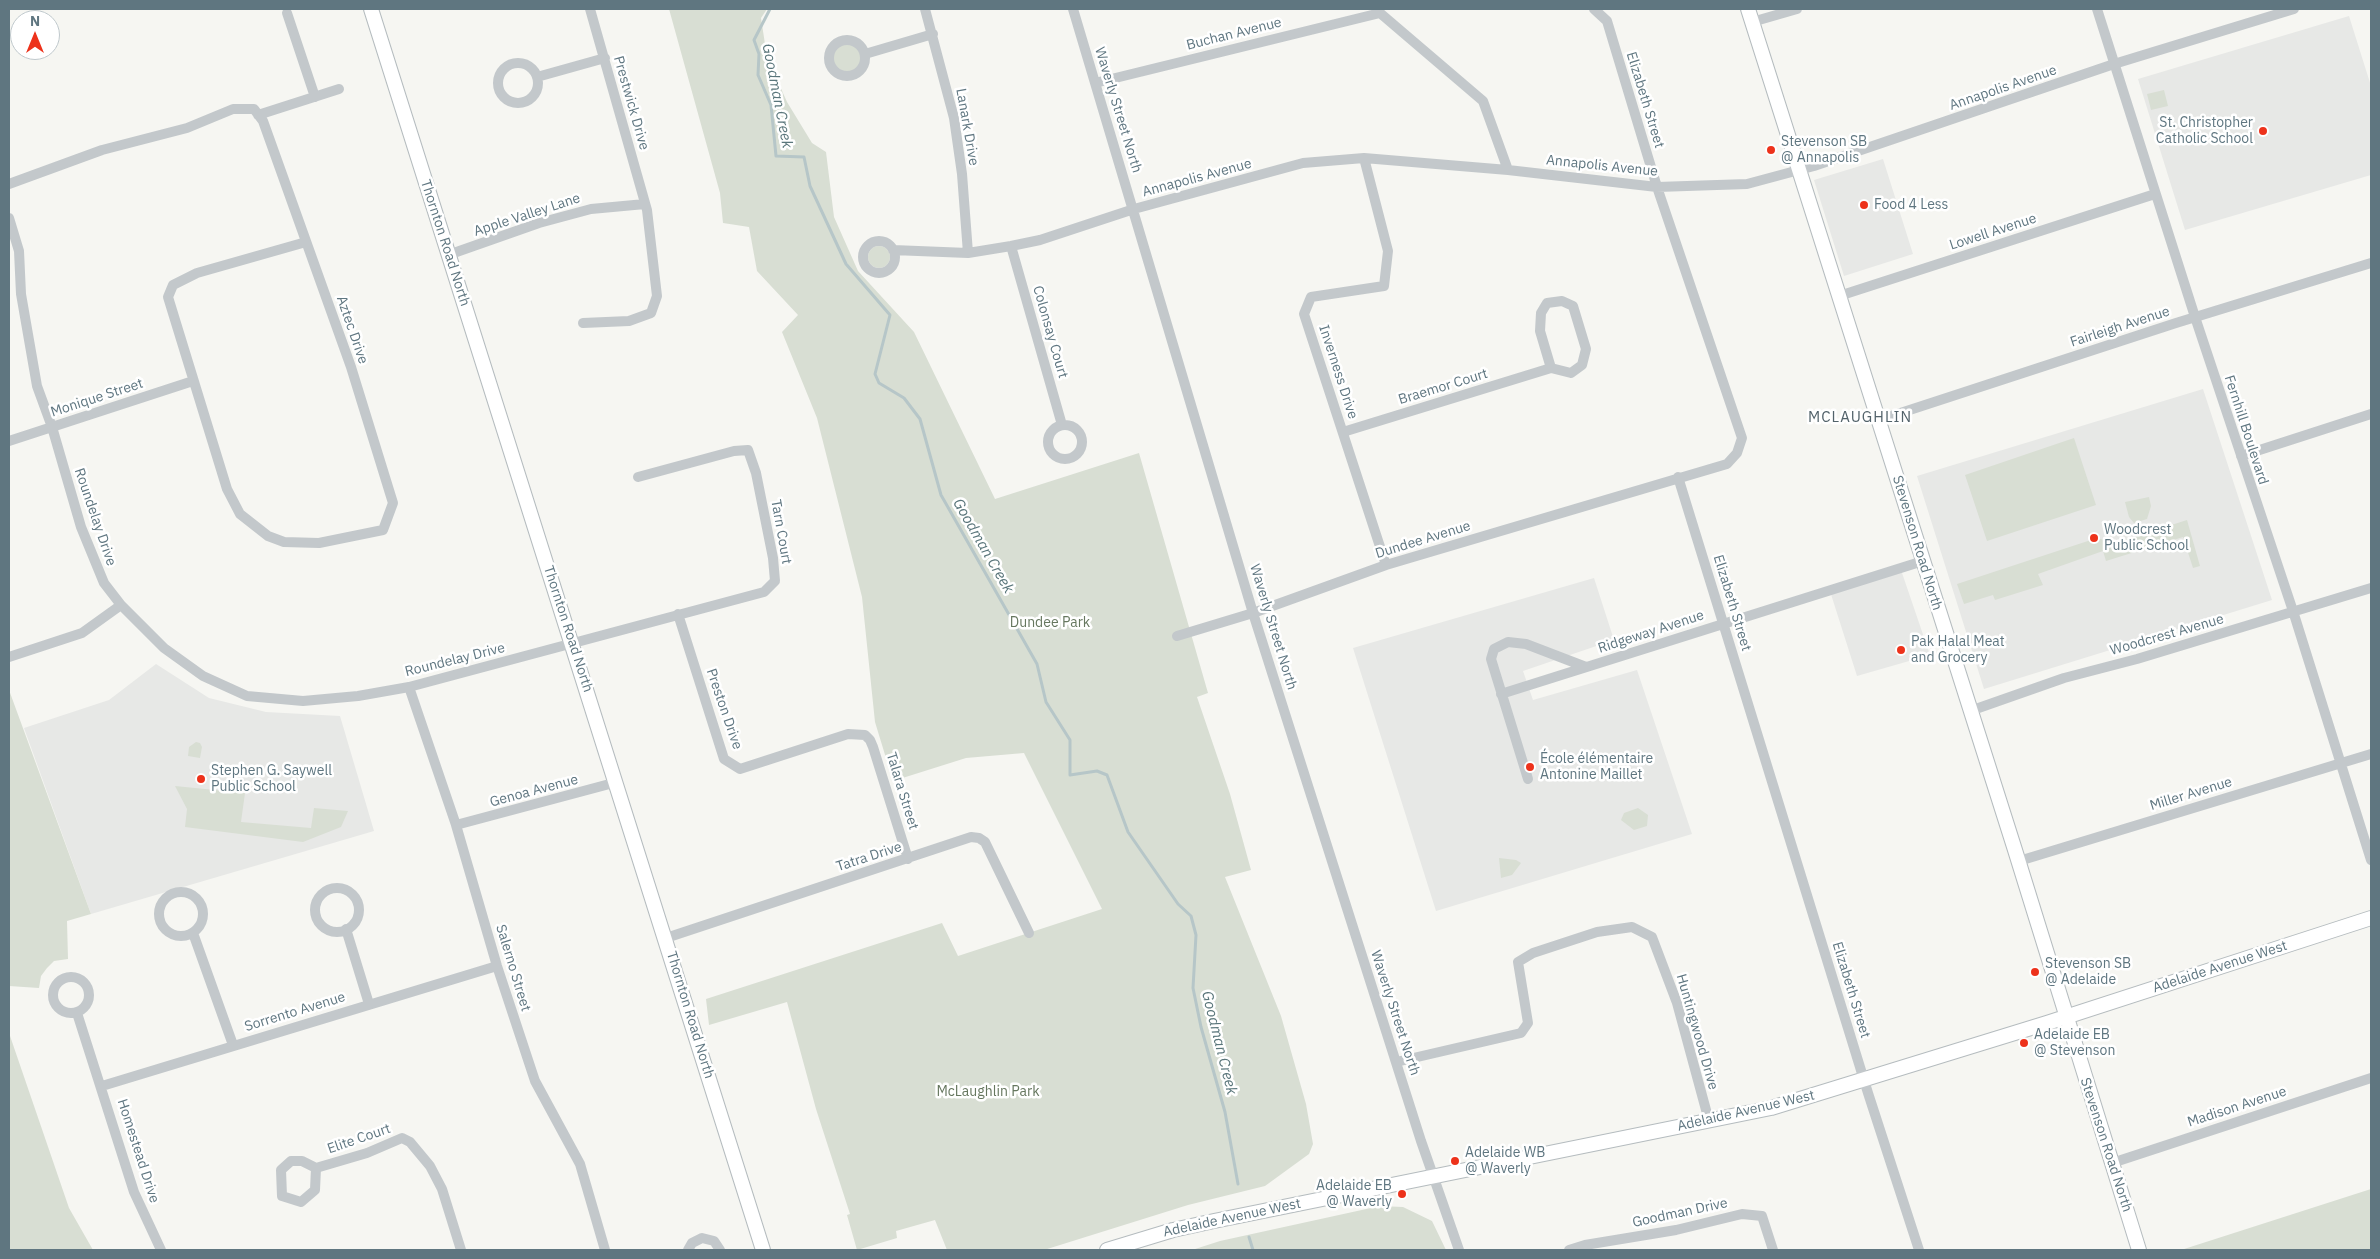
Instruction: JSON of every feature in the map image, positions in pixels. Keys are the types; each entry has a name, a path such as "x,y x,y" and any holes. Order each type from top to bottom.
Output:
{"main road":[{"name":"Thornton Road North","path":"371,9 617,782 763,1250"},
{"name":"Stevenson Road North","path":"1750,15 2019,861 2139,1250"},
{"name":"Adelaide Avenue West","path":"1107,1250 1173,1230 1710,1121 1794,1102 2371,918"}],"street":[{"name":"Prestwick Drive","path":"583,323 629,321 651,313 657,296 646,204 590,9"},
{"name":"Lanark Drive","path":"925,9 954,118 962,174 968,253"},
{"name":"Waverly Street North","path":"1073,9 1253,613 1433,1177 1459,1250"},
{"name":"Elizabeth Street","path":"1594,9 1607,22 1657,187 1742,438 1737,453 1728,464 1678,477 1864,1080 1919,1250"},
{"path":"1750,15 1797,9"},
{"name":"Fernhill Boulevard","path":"2097,9 2195,318 2293,611 2371,860"},
{"name":"Annapolis Avenue","path":"893,250 968,253 1011,246 1040,240 1134,209 1303,163 1364,158 1508,170 1657,187 1747,184 1799,170 2270,12 2294,9"},
{"path":"1379,11 1483,101 1508,170"},
{"name":"Buchan Avenue","path":"1095,83 1379,11"},
{"path":"287,13 315,97"},
{"path":"865,54 933,34"},
{"path":"537,77 605,58"},
{"path":"522,63 529,66 537,77 536,90 533,96 521,103 510,102 504,98 498,87 498,76 510,64 522,63"},
{"path":"9,184 102,150 187,128 233,108 254,109 258,114 339,89"},
{"name":"Aztec Drive","path":"193,382 227,489 240,514 268,536 284,542 319,543 383,530 393,503 350,367 263,120 258,114"},
{"name":"Inverness Drive","path":"1364,158 1388,251 1384,286 1311,296 1304,314 1386,565"},
{"name":"Lowell Avenue","path":"1839,296 2155,194"},
{"name":"Apple Valley Lane","path":"448,255 539,223 591,209 646,204"},
{"name":"Roundelay Drive","path":"9,218 18,251 21,294 37,386 52,427 81,527 104,583 121,605 164,648 203,676 247,696 303,702 409,687 573,644"},
{"path":"193,382 168,297 173,285 197,273 306,242"},
{"name":"Colonsay Court","path":"1011,246 1062,425"},
{"name":"Fairleigh Avenue","path":"1878,420 2371,263"},
{"name":"Braemor Court","path":"1343,432 1551,368 1571,373 1582,365 1586,349 1573,306 1562,301 1547,302 1541,313 1540,331 1551,368"},
{"name":"Monique Street","path":"9,441 193,382"},
{"path":"2241,456 2371,414"},
{"name":"Tarn Court","path":"573,644 764,592 775,581 773,558 756,473 748,450 734,451 638,477"},
{"name":"Dundee Avenue","path":"1178,636 1253,613 1386,565 1678,477"},
{"name":"Ridgeway Avenue","path":"1501,694 1724,622 1923,561"},
{"name":"Woodcrest Avenue","path":"1970,711 2064,678 2137,659 2371,588"},
{"path":"9,657 82,633 121,605"},
{"name":"Preston Drive","path":"678,614 724,759 740,769 848,734 865,735"},
{"path":"1528,779 1491,659 1494,649 1508,642 1526,644 1586,668"},
{"name":"Salerno Street","path":"409,687 456,825 497,966 536,1082 580,1164 605,1250"},
{"name":"Talara Street","path":"865,735 873,747 908,859"},
{"name":"Miller Avenue","path":"2019,861 2371,754"},
{"name":"Genoa Avenue","path":"456,825 617,782"},
{"name":"Tatra Drive","path":"666,938 972,837 982,840 1029,933"},
{"path":"339,888 353,894 361,910 354,926 346,929 336,934 322,927 314,909 321,895 339,888"},
{"path":"183,891 200,900 204,914 201,927 193,933 177,937 163,929 158,914 162,902 173,893 183,891"},
{"name":"Huntingwood Drive","path":"1396,1062 1521,1034 1528,1022 1518,962 1532,953 1596,932 1632,927 1652,937 1677,1003 1710,1121"},
{"path":"346,929 369,1004"},
{"path":"193,933 233,1045"},
{"name":"Sorrento Avenue","path":"102,1086 497,966"},
{"name":"Homestead Drive","path":"77,1013 102,1086 134,1192 161,1250"},
{"name":"Madison Avenue","path":"2112,1163 2371,1078"},
{"name":"Elite Court","path":"316,1168 315,1190 301,1202 282,1196 281,1170 291,1161 302,1161 316,1168 367,1153 402,1138 410,1142 430,1166 442,1189 461,1250"},
{"name":"Goodman Drive","path":"1569,1250 1585,1245 1676,1230 1742,1214 1762,1216 1773,1250"},
{"path":"688,1250 697,1240 707,1238 714,1241 720,1250"}],"shaded area":[{"name":"St. Christopher Catholic School","path":"2349,16 2371,86 2371,175 2185,230 2138,79"},
{"path":"1883,159 1913,254 1844,276 1814,180"},
{"name":"Woodcrest Public School","path":"2203,389 2272,600 1984,689 1917,476"},
{"path":"1900,567 1930,655 1857,676 1829,588"},
{"name":"École élémentaire Antonine Maillet","path":"1594,578 1614,640 1523,671 1533,700 1637,670 1692,834 1436,911 1353,648"},
{"name":"Stephen G. Saywell Public School","path":"156,664 209,698 266,712 340,716 374,831 91,914 24,728 109,700"}],"green space":[{"path":"669,9 767,9 761,18 767,57 787,102 812,143 826,152 834,217 858,271 914,332 995,499 1139,453 1208,693 1197,697 1230,794 1251,870 1225,877 1281,1016 1306,1104 1313,1144 1309,1154 1265,1186 1188,1205 1044,1250 947,1250 935,1220 896,1231 897,1238 857,1250 847,1215 850,1214 816,1109 787,1002 709,1025 706,999 942,923 958,956 1102,909 1024,753 966,758 893,781 875,722 862,597 817,418 782,332 798,315 757,271 749,227 723,223 720,193"},
{"path":"847,44 857,48 861,58 857,68 847,72 837,68 833,58 837,48"},
{"path":"2164,90 2168,106 2151,110 2147,94"},
{"path":"879,246 887,249 890,257 887,265 879,268 871,265 868,257 871,249"},
{"path":"2074,438 2096,505 1987,541 1965,475"},
{"path":"2149,497 2151,506 2147,519 2134,523 2129,517 2125,502"},
{"path":"2187,520 2200,566 2193,568 2183,537 2106,561 2103,551 2038,574 2043,585 1995,600 1993,595 1964,604 1957,584 2097,538 2115,543"},
{"path":"9,690 91,914 67,921 68,959 54,961 47,968 41,976 39,988 9,986"},
{"path":"196,742 200,743 202,747 200,758 188,756 189,747"},
{"path":"175,786 245,793 241,822 311,828 314,808 348,811 341,827 303,842 185,827 187,809"},
{"path":"1638,808 1648,815 1647,826 1634,830 1621,820 1624,813"},
{"path":"1499,858 1516,860 1521,863 1512,875 1501,878"},
{"path":"9,1033 69,1208 93,1250 9,1250"},
{"path":"2371,1189 2371,1250 2181,1250"},
{"path":"1380,1206 1403,1207 1432,1221 1446,1250 1192,1250 1220,1241"}],"waterway":[{"name":"Goodman Creek","path":"770,9 754,40 759,54 758,75 771,105 776,156 804,157 810,186 846,264 890,315 875,374 879,383 904,398 920,419 941,495 1037,664 1046,702 1070,740 1070,775 1097,771 1107,775 1128,832 1178,904 1191,916 1196,935 1193,988 1201,1027 1225,1112 1238,1184"},
{"name":"Goodman Creek","path":"1249,1237 1253,1250"}],"place":[{"name":"St. Christopher Catholic School","path":"2263,131"},
{"name":"Stevenson SB @ Annapolis","path":"1771,150"},
{"name":"Food 4 Less","path":"1864,205"},
{"name":"Woodcrest Public School","path":"2094,538"},
{"name":"Pak Halal Meat and Grocery","path":"1901,650"},
{"name":"École élémentaire Antonine Maillet","path":"1530,767"},
{"name":"Stephen G. Saywell Public School","path":"201,779"},
{"name":"Stevenson SB @ Adelaide","path":"2035,972"},
{"name":"Adelaide EB @ Stevenson","path":"2024,1043"},
{"name":"Adelaide WB @ Waverly","path":"1455,1161"},
{"name":"Adelaide EB @ Waverly","path":"1402,1194"}],"district":[{"name":"MCLAUGHLIN","path":"1860,418"}],"park label":[{"name":"Dundee Park","path":"1050,623"},
{"name":"McLaughlin Park","path":"988,1092"}]}
